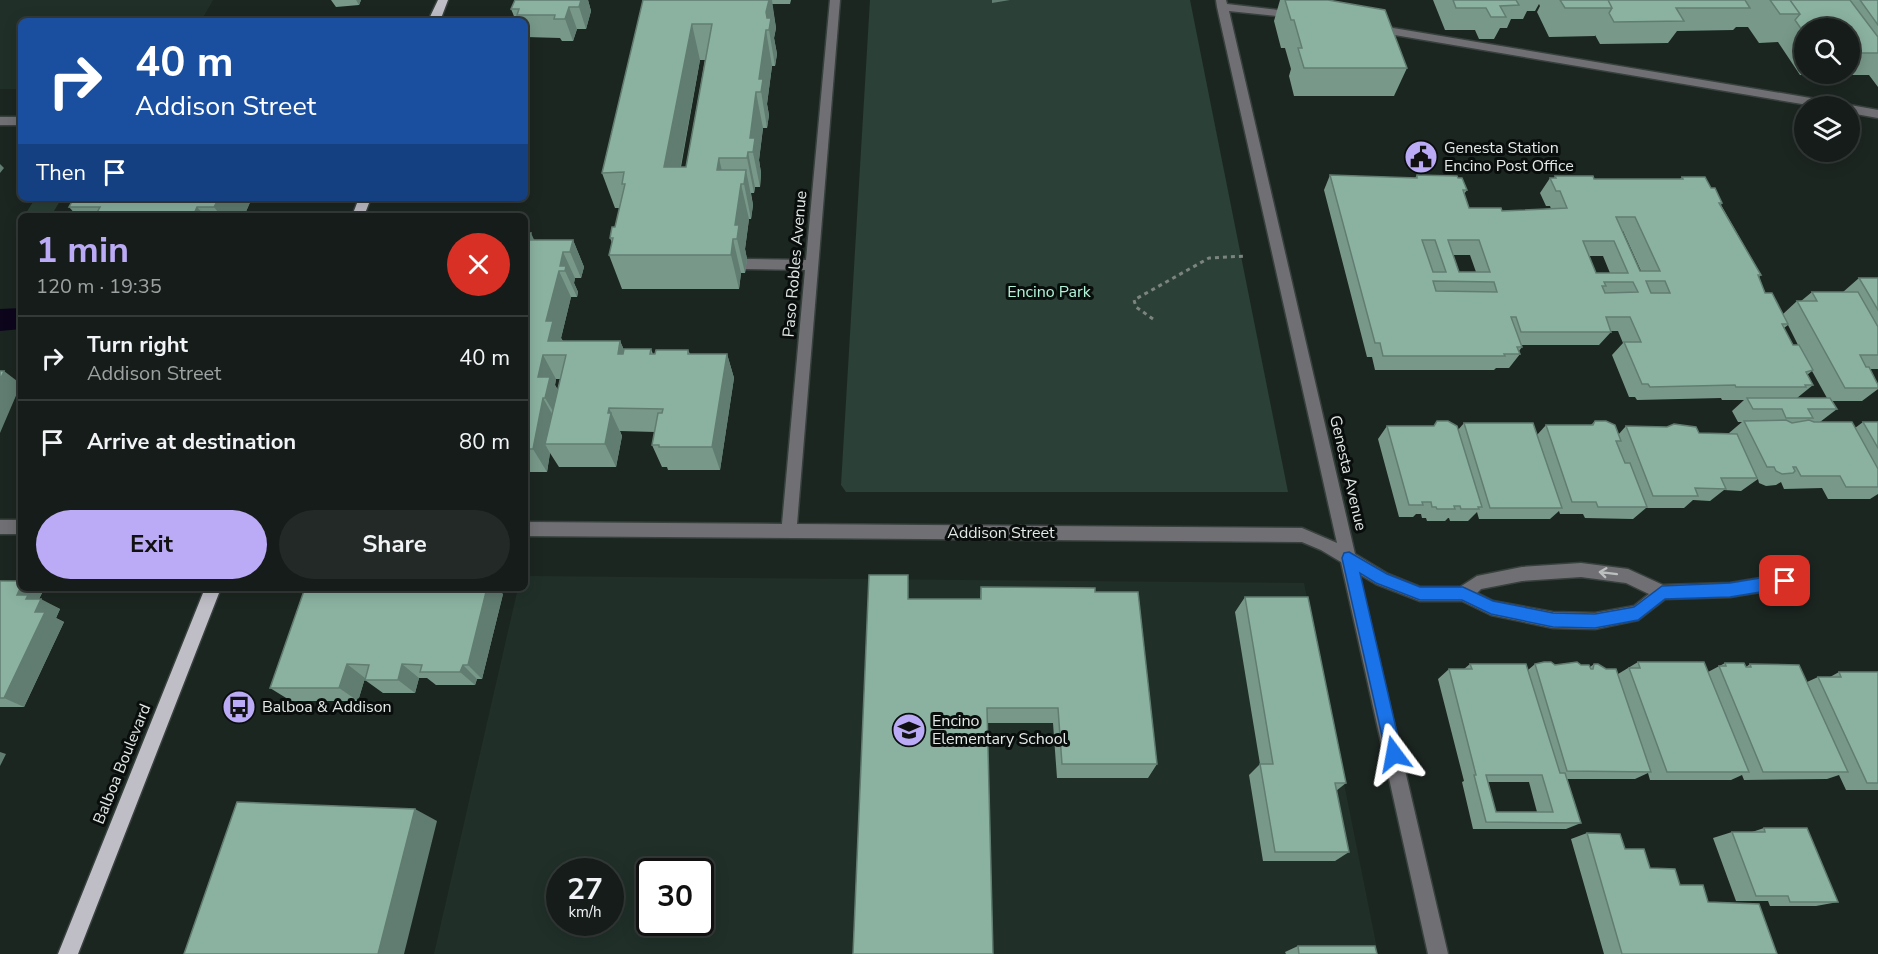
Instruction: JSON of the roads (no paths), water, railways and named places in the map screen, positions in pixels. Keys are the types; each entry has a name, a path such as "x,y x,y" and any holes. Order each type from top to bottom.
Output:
{"main road":[{"path":"436,18 442,0"},
{"name":"Balboa Boulevard","path":"68,954 212,591"}],"street":[{"name":"Paso Robles Avenue","path":"789,531 835,0"},
{"path":"1222,4 1303,16"},
{"name":"Genesta Avenue","path":"1222,4 1438,954"},
{"path":"1362,26 1794,99"},
{"path":"1860,111 1878,114"},
{"path":"0,121 18,121"},
{"path":"746,264 811,265"},
{"path":"0,527 18,527"},
{"name":"Addison Street","path":"528,529 1302,535 1327,545 1382,579 1420,594 1463,594 1491,608 1553,620 1595,621 1638,613 1662,592"},
{"name":"Addison Street","path":"1463,594 1477,583 1488,580 1522,574 1581,570 1628,576 1662,592 1730,590 1785,581"}],"place":[{"name":"Genesta Station Encino Post Office","path":"1421,157"},
{"name":"Balboa & Addison","path":"239,707"},
{"name":"Encino Elementary School","path":"909,730"}],"park label":[{"name":"Encino Park","path":"1049,292"}]}
